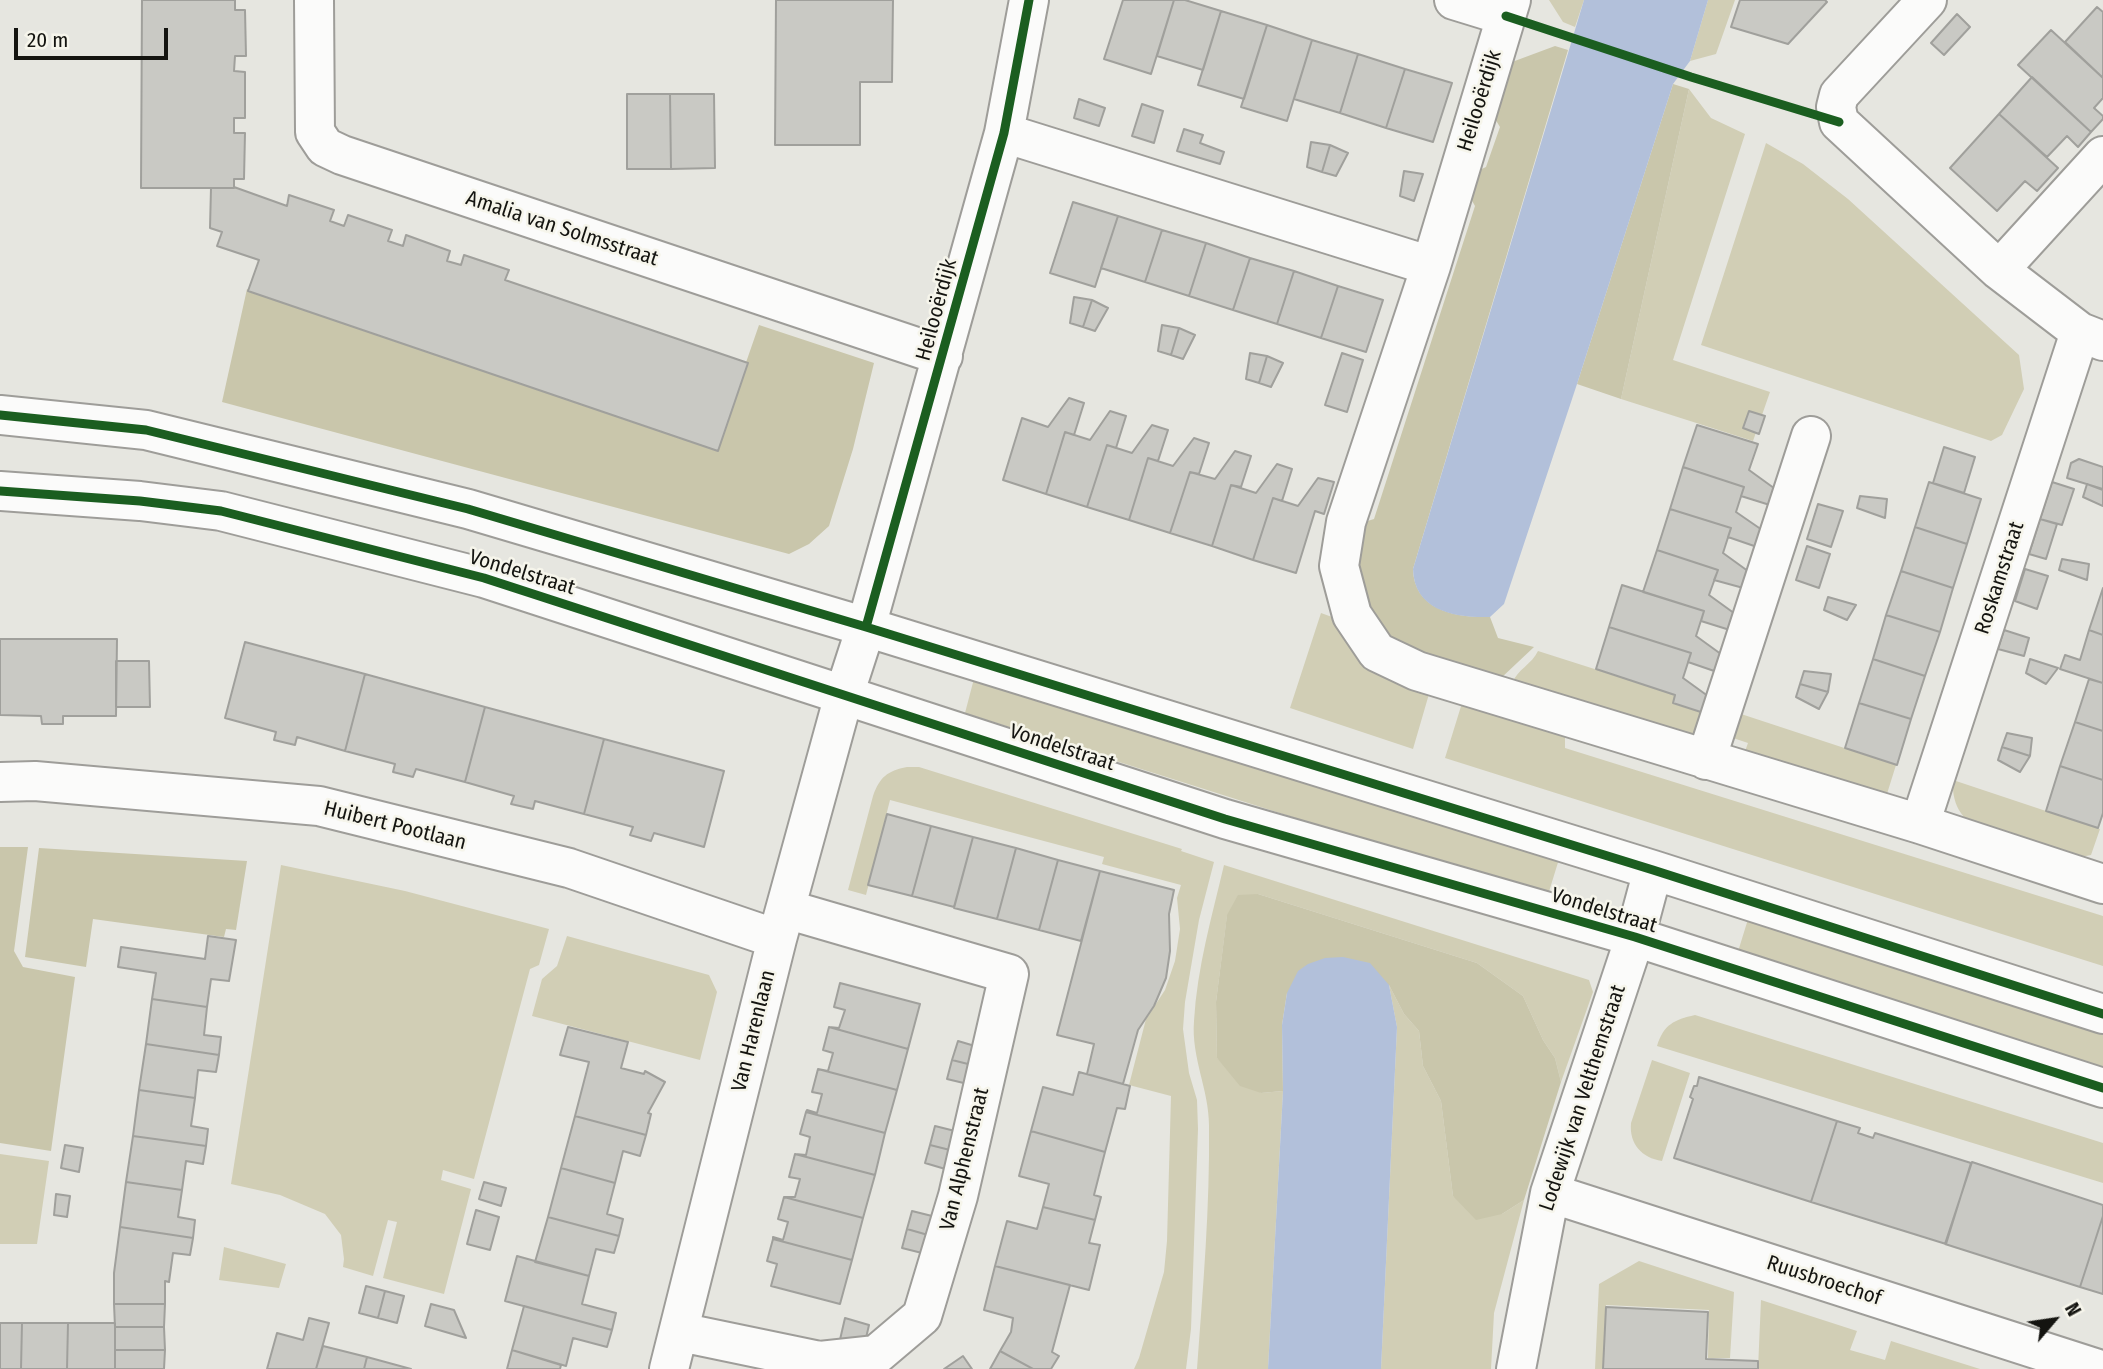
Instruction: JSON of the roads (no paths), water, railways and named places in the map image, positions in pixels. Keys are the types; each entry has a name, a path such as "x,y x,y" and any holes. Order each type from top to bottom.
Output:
{"street":[{"name":"Amalia van Solmsstraat","path":"314,0 315,132 325,147 342,155 943,356"},
{"name":"Heilooërdijk","path":"844,695 866,627 1004,133 1029,0"},
{"name":"Heilooërdijk","path":"1454,0 1508,8 1431,266 1346,522 1339,566 1352,615 1377,652 1417,671 1706,760"},
{"name":"Roskamstraat","path":"1920,824 2091,336 1998,270 1839,122 1836,107 1839,95 1927,0"},
{"path":"1004,133 1431,266"},
{"path":"1998,270 2103,156"},
{"path":"0,415 146,430 441,502 866,627 1653,870 2103,1014"},
{"path":"1811,436 1706,760 1920,824 2103,884"},
{"name":"Vondelstraat","path":"0,491 140,501 221,511 484,578 1225,819 1635,937 2103,1088"},
{"name":"Van Harenlaan","path":"669,1369 781,924 844,695"},
{"name":"Huibert Pootlaan","path":"0,782 35,781 319,806 781,924"},
{"name":"Lodewijk van Velthemstraat","path":"1516,1369 1549,1193 1635,937 1653,870"},
{"name":"Van Alphenstraat","path":"680,1332 820,1361 876,1355 922,1316 958,1196 1009,974 781,924"},
{"name":"Ruusbroechof","path":"1549,1193 2098,1369"}],"water":[{"path":"1584,0 1708,0 1690,61 1673,84 1504,604 1490,617 1463,616 1429,603 1415,583 1413,569"},
{"path":"1343,957 1370,963 1389,985 1397,1027 1381,1369 1268,1369 1283,1091 1282,1025 1287,993 1298,971 1308,964 1325,958"}]}
